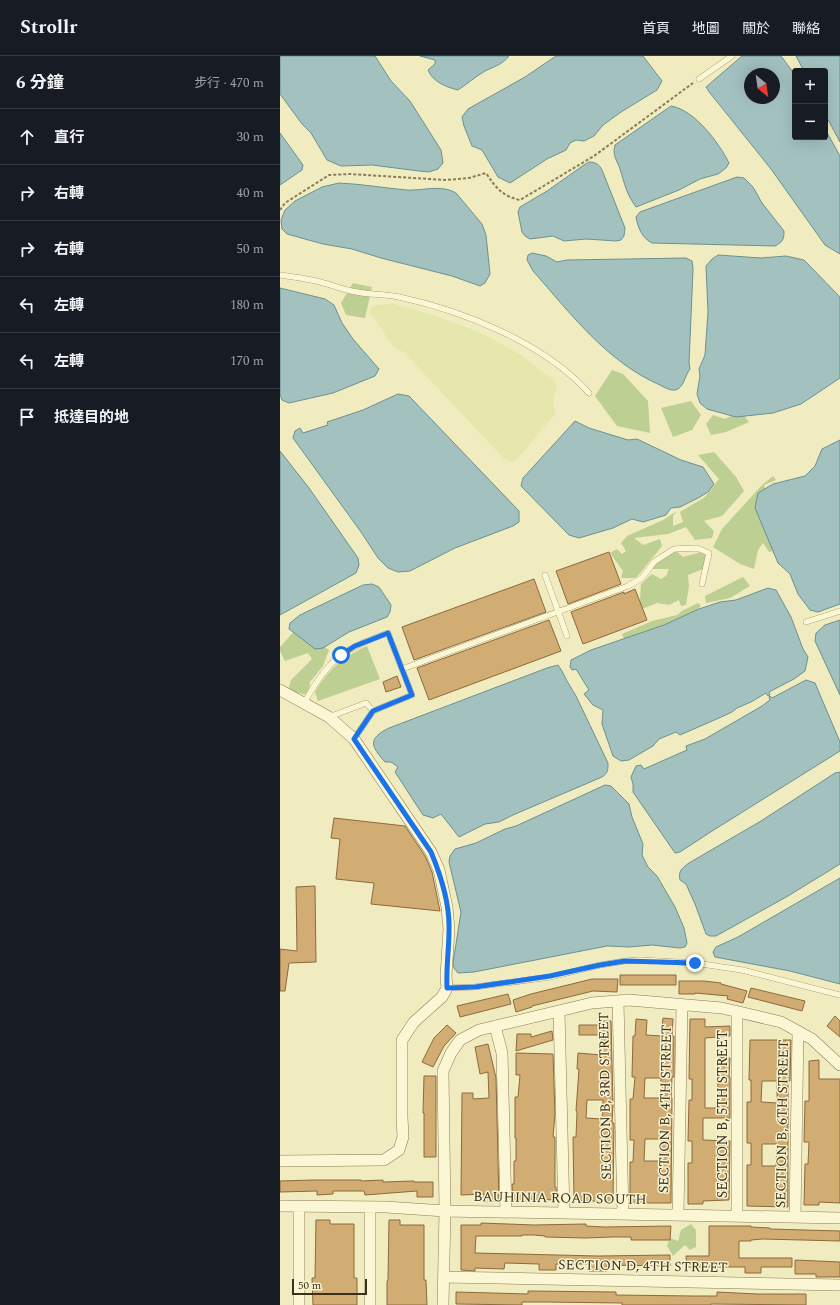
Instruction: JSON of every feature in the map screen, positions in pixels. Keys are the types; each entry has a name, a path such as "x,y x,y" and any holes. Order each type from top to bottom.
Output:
{"street":[{"path":"280,690 329,717 354,739 431,852 439,870 447,907 449,929 447,988 442,997 414,1022 402,1040 403,1137 399,1150 384,1160 280,1161"},
{"path":"444,1305 445,1211 443,1071 450,1054 460,1040 479,1030 592,1003 629,1000 722,1008 781,1022 812,1039 840,1065"},
{"name":"SECTION B, 3RD STREET","path":"618,1001 623,1214"},
{"name":"SECTION B, 4TH STREET","path":"678,1214 682,1005"},
{"path":"559,1011 564,1213"},
{"name":"SECTION B, 5TH STREET","path":"737,1012 737,1215"},
{"path":"495,1026 502,1053 506,1212"},
{"name":"SECTION B, 6TH STREET","path":"795,1217 798,1031"},
{"name":"BAUHINIA ROAD SOUTH","path":"280,1206 370,1207 445,1211 840,1218"},
{"path":"299,1206 299,1305"},
{"path":"370,1207 370,1305"},
{"name":"SECTION D, 4TH STREET","path":"444,1277 840,1285"}],"lane":[{"path":"699,79 732,56"},
{"path":"280,275 314,280 358,292 398,297 462,316 483,324 531,347 577,380 589,393"},
{"path":"402,669 628,586 642,578 654,562 674,550 697,548 709,553 702,584"},
{"path":"545,575 568,636"},
{"path":"806,622 840,611"},
{"path":"304,703 318,678 341,655 355,646 388,633 412,695 373,711 354,739"},
{"path":"329,717 366,704 373,711"},
{"path":"447,988 475,987 543,978 600,965 640,960 695,963 742,970 840,995"}],"path":[{"path":"280,210 286,203 329,175 350,174 446,180 469,178 486,174 496,187 508,197 520,200 594,156 699,79"}],"green space":[{"path":"353,283 372,287 365,318 346,315 341,303"},
{"path":"394,304 433,315 484,334 521,355 553,379 557,386 553,403 556,413 517,459 512,462 504,459 404,352 394,348 370,312 371,307 377,305"},
{"path":"612,370 623,374 648,401 650,433 617,426 595,396"},
{"path":"691,401 701,415 692,430 673,437 661,408"},
{"path":"741,411 749,422 726,432 711,435 706,424 713,415 725,419"},
{"path":"714,452 736,477 744,491 722,516 704,521 714,531 712,538 695,540 686,527 668,534 634,538 643,545 660,539 662,546 636,578 621,578 623,571 610,553 617,549 622,554 626,551 621,543 627,536 663,520 677,511 673,516 673,526 683,522 680,512 705,497 719,479 698,455"},
{"path":"773,476 776,480 764,485 768,496 777,550 769,552 763,543 758,550 754,569 740,564 713,547 722,529 762,485"},
{"path":"674,549 683,557 705,551 706,568 688,575 689,586 686,605 681,606 679,600 669,605 657,603 642,609 640,600 641,584 652,574 661,579 666,576 669,569 650,569 658,559"},
{"path":"743,577 750,586 730,598 706,603 705,596"},
{"path":"698,603 701,606 690,617 625,641 622,634 652,621 677,615"},
{"path":"297,628 329,650 323,666 310,682 309,695 288,691 291,680 312,659 308,653 285,661 280,651 280,647"},
{"path":"367,646 380,679 318,701 315,692 331,670 344,659"},
{"path":"691,1224 696,1230 696,1247 690,1250 685,1245 673,1256 667,1246 670,1238 678,1241 681,1230"}],"water":[{"path":"280,56 375,56 391,81 410,101 441,150 443,163 438,169 429,172 372,165 341,166 327,160 311,133 302,124 280,94"},
{"path":"420,56 509,56 500,64 485,71 458,90 445,86 433,78 428,70 435,64 435,60"},
{"path":"556,56 643,56 662,81 657,90 603,125 594,136 584,141 576,140 570,143 566,150 547,159 510,183 498,177 482,150 472,146 462,117 468,109 525,77"},
{"path":"742,56 781,56 792,71 792,140 828,140 828,134 840,156 840,254 825,245 771,169 706,87"},
{"path":"796,56 840,56 840,142 828,120 828,68 802,68"},
{"path":"671,106 689,114 705,128 713,137 729,163 726,168 718,174 700,179 679,190 636,207 628,193 615,157 615,145"},
{"path":"280,133 303,165 302,170 280,185"},
{"path":"589,162 597,164 602,170 625,228 624,236 621,240 586,239 564,241 553,236 530,239 525,236 522,232 518,212 520,207 547,191"},
{"path":"737,177 744,178 753,187 762,203 784,231 784,236 778,245 652,243 641,232 636,217 640,212"},
{"path":"339,183 407,190 438,188 450,190 456,193 482,224 486,235 490,274 485,283 480,286 452,276 352,249 323,244 287,234 282,229 281,220 285,210 295,201 322,187"},
{"path":"532,253 546,256 557,262 567,260 686,258 692,261 690,369 680,387 674,390 669,389 641,375 623,364 591,336 533,271 527,260 528,255"},
{"path":"718,255 761,258 786,256 804,260 840,297 840,378 801,404 773,413 736,417 707,409 700,403 697,394 700,376 699,369 705,355 708,312 706,266"},
{"path":"280,288 325,299 334,305 342,323 353,339 379,369 375,376 333,393 289,403 282,400 280,394"},
{"path":"398,394 409,396 519,511 519,522 513,526 455,548 410,571 398,572 388,568 378,558 293,438 295,431 300,428 303,433 328,425 327,422 363,410"},
{"path":"575,421 589,428 628,440 637,439 681,460 703,467 714,484 708,492 680,507 671,508 666,515 643,522 632,519 613,528 579,538 569,535 521,486 523,478"},
{"path":"840,440 840,604 818,612 810,610 798,594 790,574 778,563 755,508 758,493 773,484 805,476 815,466 822,449"},
{"path":"280,451 309,488 358,558 359,565 356,573 280,615"},
{"path":"372,584 379,587 391,605 390,612 387,617 349,632 323,648 315,649 289,629 290,623 300,615 363,585"},
{"path":"768,588 776,590 791,617 803,649 808,657 805,671 794,679 769,692 770,695 768,696 766,693 732,712 680,735 676,732 659,739 653,746 629,760 621,761 613,756 602,724 603,710 593,705 584,694 589,690 576,669 572,670 570,667 571,660 591,650 664,625 699,609 720,602 736,600"},
{"path":"840,620 840,695 815,641 816,633 825,625"},
{"path":"558,665 576,696 608,763 607,773 602,777 499,822 485,824 459,837 441,814 433,818 423,815 395,772 398,767 391,762 385,762 374,747 374,739 389,728"},
{"path":"806,680 815,683 840,742 840,751 680,852 675,853 633,792 631,777 636,766 641,765 644,769 687,750 686,746 705,739 762,706 770,700 770,696 772,698"},
{"path":"840,772 840,864 788,896 716,936 706,934 686,884 680,880 680,872 683,868 761,821 835,773"},
{"path":"605,785 611,786 629,804 632,817 643,844 642,855 648,867 657,876 675,907 684,928 687,943 685,947 680,948 652,945 629,947 607,946 474,972 458,973 454,968 453,963 461,912 449,862 450,856 455,849 476,843 505,829 516,826"},
{"path":"840,878 840,984 790,971 715,957 713,952 716,947 738,937"}],"building":[{"path":"609,552 621,584 568,604 556,571"},
{"path":"534,579 546,612 414,660 402,627"},
{"path":"635,589 647,620 583,644 571,612"},
{"path":"549,620 561,651 429,700 417,668"},
{"path":"397,676 401,687 386,692 383,682"},
{"path":"334,818 405,826 425,856 432,872 440,911 371,904 374,883 336,879 340,839 331,838"},
{"path":"315,886 316,962 289,963 285,991 280,991 280,949 297,951 296,887"},
{"path":"620,975 676,975 676,985 620,985"},
{"path":"592,979 618,979 617,992 593,991 532,1006 516,1012 513,1000"},
{"path":"679,981 721,983 747,991 743,1003 727,999 728,996 695,993 679,994"},
{"path":"751,988 805,1001 802,1011 748,997"},
{"path":"508,994 511,1004 460,1017 457,1006"},
{"path":"835,1016 840,1021 840,1037 827,1026"},
{"path":"663,1018 673,1019 672,1036 674,1036 674,1077 672,1077 671,1098 671,1203 630,1203 630,1162 633,1162 634,1140 630,1140 630,1099 633,1099 635,1077 632,1077 633,1036 635,1036 636,1019 647,1020 646,1035 661,1036","holes":["645,1078 661,1078 660,1098 644,1098","645,1139 661,1139 660,1161 644,1161"]},
{"path":"690,1019 705,1019 705,1027 730,1026 730,1036 705,1038 705,1108 716,1108 720,1057 730,1058 730,1118 703,1118 703,1140 730,1141 729,1200 703,1201 703,1204 688,1204 688,1163 692,1163 692,1141 688,1141 689,1100 692,1100 692,1079 689,1079"},
{"path":"601,1021 611,1021 612,1123 614,1123 613,1202 574,1200 573,1137 576,1137 579,1069 577,1069 578,1053 601,1055 601,1035 579,1035 579,1025 601,1025","holes":["587,1100 603,1100 602,1119 586,1118"]},
{"path":"447,1025 456,1033 444,1046 433,1067 422,1062 434,1038"},
{"path":"552,1031 553,1040 516,1051 517,1034 531,1034 531,1037"},
{"path":"750,1040 791,1040 790,1081 788,1081 788,1207 747,1206 747,1165 751,1165 751,1143 747,1143 747,1102 751,1102 751,1080 749,1080","holes":["762,1081 777,1081 777,1103 761,1102","762,1144 777,1144 776,1166 762,1166"]},
{"path":"488,1044 496,1078 499,1201 484,1202 484,1194 461,1195 462,1093 473,1093 473,1099 489,1098 488,1072 480,1074 475,1047"},
{"path":"516,1053 553,1054 555,1114 553,1137 555,1137 555,1187 557,1200 530,1199 530,1201 513,1201 512,1184 514,1184 514,1161 516,1161 515,1097 518,1097 520,1075 516,1075"},
{"path":"819,1060 819,1079 840,1079 840,1203 819,1202 819,1205 804,1205 805,1164 808,1164 809,1142 804,1142 805,1101 809,1101 809,1061"},
{"path":"424,1076 436,1076 436,1157 424,1157"},
{"path":"313,1180 433,1182 433,1197 417,1197 417,1191 365,1195 364,1191 333,1191 333,1194 317,1195 317,1191 280,1192 280,1181"},
{"path":"316,1220 330,1220 330,1224 354,1224 354,1278 357,1278 357,1305 313,1305 312,1278 315,1278"},
{"path":"389,1220 400,1220 400,1225 424,1225 424,1280 426,1280 427,1305 387,1305"},
{"path":"481,1223 534,1225 586,1224 586,1226 604,1227 671,1226 670,1240 631,1240 631,1237 545,1237 534,1235 476,1236 475,1253 598,1256 670,1255 670,1266 607,1265 607,1271 589,1271 589,1264 556,1264 556,1270 539,1270 539,1264 505,1263 504,1269 475,1268 475,1271 461,1270 461,1225 481,1225"},
{"path":"709,1226 751,1226 770,1229 840,1231 840,1241 763,1239 739,1241 739,1258 792,1258 792,1267 761,1267 761,1273 745,1273 745,1267 687,1267 686,1256 709,1256"},
{"path":"795,1260 840,1262 840,1277 816,1277 816,1274 795,1274"},
{"path":"528,1291 616,1292 616,1295 693,1296 717,1296 717,1292 806,1294 806,1305 622,1305 622,1303 545,1302 522,1302 522,1305 456,1304 456,1292 528,1294"}],"route":[{"path":"341,655 355,646 388,633 412,695 373,711 354,739 431,852 439,870 447,907 449,929 446,976 447,988 475,987 550,976 625,961 640,960 695,963"}]}
